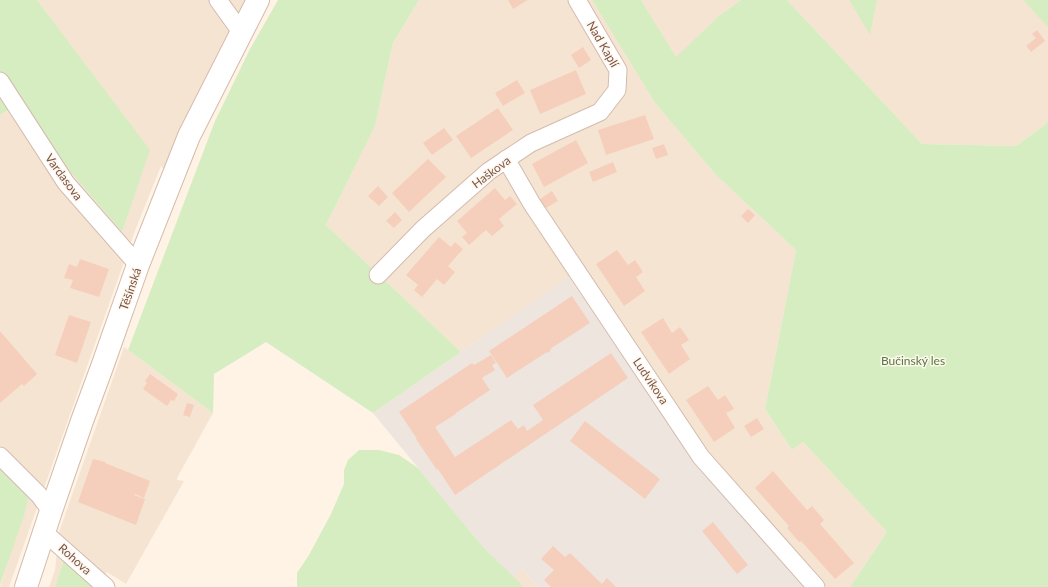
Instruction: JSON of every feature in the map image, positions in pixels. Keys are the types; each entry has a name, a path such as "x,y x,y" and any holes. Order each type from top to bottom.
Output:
{"main road":[{"name":"Těšínská","path":"26,587 51,511 138,265 188,136 258,0"}],"street":[{"path":"218,0 241,32"},
{"name":"Nad Kaplí","path":"577,0 618,70 617,90"},
{"name":"Vardasova","path":"0,81 66,183 138,265"},
{"name":"Haškova","path":"378,275 422,229 489,171 531,143 600,112 617,90"},
{"name":"Ludvíkova","path":"506,160 532,204 701,457 816,587"},
{"path":"0,456 39,495 51,511"},
{"name":"Rohova","path":"44,532 106,587"}],"shaded area":[{"path":"37,0 258,0 172,179 161,166 136,228 9,587 0,587 29,495 0,468 0,115 20,104 78,180 122,232 149,150"},
{"path":"419,0 592,0 655,103 716,175 796,250 765,409 792,450 803,442 887,532 850,587 826,587 704,446 584,267 461,352 326,225 375,126 393,43"},
{"path":"641,0 741,0 720,15 676,58"},
{"path":"787,0 1048,0 1048,120 1046,124 1016,146 922,144"},
{"path":"569,277 693,460 807,587 538,587 523,569 513,577 483,547 373,413"},
{"path":"124,347 213,413 177,478 177,480 184,481 126,584 107,572 104,576 116,587 99,587 62,557 63,563 55,587 49,587 55,570 59,532"},
{"path":"523,569 538,587 524,587 513,577"}],"green space":[{"path":"0,0 37,0 150,150 122,232 35,130 19,104 0,115"},
{"path":"278,0 419,0 393,43 375,126 326,225 461,352 373,413 266,342 214,374 213,413 128,350 215,121 250,49"},
{"name":"Bučinský les","path":"592,0 641,0 676,57 720,15 741,0 787,0 922,144 1016,146 1046,124 1048,120 1048,587 850,587 887,532 803,442 792,450 765,409 796,250 716,175 655,103"},
{"path":"849,0 877,0 870,35"},
{"path":"1048,0 1048,27 1024,1"},
{"path":"359,450 379,450 399,455 418,468 483,547 524,587 297,587 297,573 309,555 331,514 344,484 344,470 348,460"},
{"path":"0,468 29,495 24,516 0,585"},
{"path":"62,556 99,587 55,587 63,563"}],"building":[{"path":"508,0 528,0 513,9"},
{"path":"1037,30 1045,41 1031,52 1026,46 1036,38 1032,34"},
{"path":"583,47 591,60 579,68 571,55"},
{"path":"576,70 586,94 540,114 530,90"},
{"path":"517,80 525,93 503,106 495,93"},
{"path":"498,108 513,130 471,158 456,136"},
{"path":"645,115 654,139 606,155 598,130"},
{"path":"444,128 453,140 432,155 423,143"},
{"path":"576,140 588,163 544,187 532,164"},
{"path":"664,144 668,155 656,159 652,148"},
{"path":"428,159 446,177 409,212 392,193"},
{"path":"613,162 617,172 593,182 589,172"},
{"path":"378,186 388,197 379,206 368,196"},
{"path":"495,188 505,200 510,196 517,204 499,219 504,226 492,236 486,230 469,245 462,237 467,233 457,221"},
{"path":"552,191 558,201 546,208 540,199"},
{"path":"748,209 755,215 748,223 741,216"},
{"path":"395,212 402,220 394,228 386,221"},
{"path":"439,237 451,247 455,242 463,249 448,266 455,272 444,285 437,279 422,297 414,290 418,285 406,275"},
{"path":"617,250 628,265 635,260 643,272 636,277 645,291 624,306 596,264"},
{"path":"80,259 109,269 99,297 70,288 73,280 64,278 69,264 77,267"},
{"path":"572,296 590,323 550,349 551,350 548,353 547,352 507,378 489,351"},
{"path":"69,315 91,322 77,363 55,355"},
{"path":"663,318 672,333 680,327 689,340 681,345 690,359 669,374 641,332"},
{"path":"0,331 37,374 24,386 22,384 0,403"},
{"path":"611,353 628,378 455,495 399,412 472,363 474,365 491,355 496,363 492,365 495,370 482,378 490,390 435,427 455,457 511,420 518,429 524,425 527,431 543,420 533,405"},
{"path":"150,374 178,394 174,401 171,400 167,406 143,389 147,383 145,381"},
{"path":"708,386 718,400 725,395 734,409 726,413 735,428 714,442 686,400"},
{"path":"187,403 194,405 190,417 183,415"},
{"path":"757,418 764,429 751,437 744,426"},
{"path":"585,421 660,479 645,499 570,441"},
{"path":"93,459 105,462 150,481 144,498 135,494 134,495 145,499 136,525 78,502"},
{"path":"773,471 807,510 812,506 824,520 820,524 854,563 835,579 801,541 799,542 787,528 789,526 755,488"},
{"path":"713,522 748,565 737,574 702,531"},
{"path":"553,546 565,557 570,553 602,584 607,578 616,587 551,587 544,580 554,570 541,559"}]}
